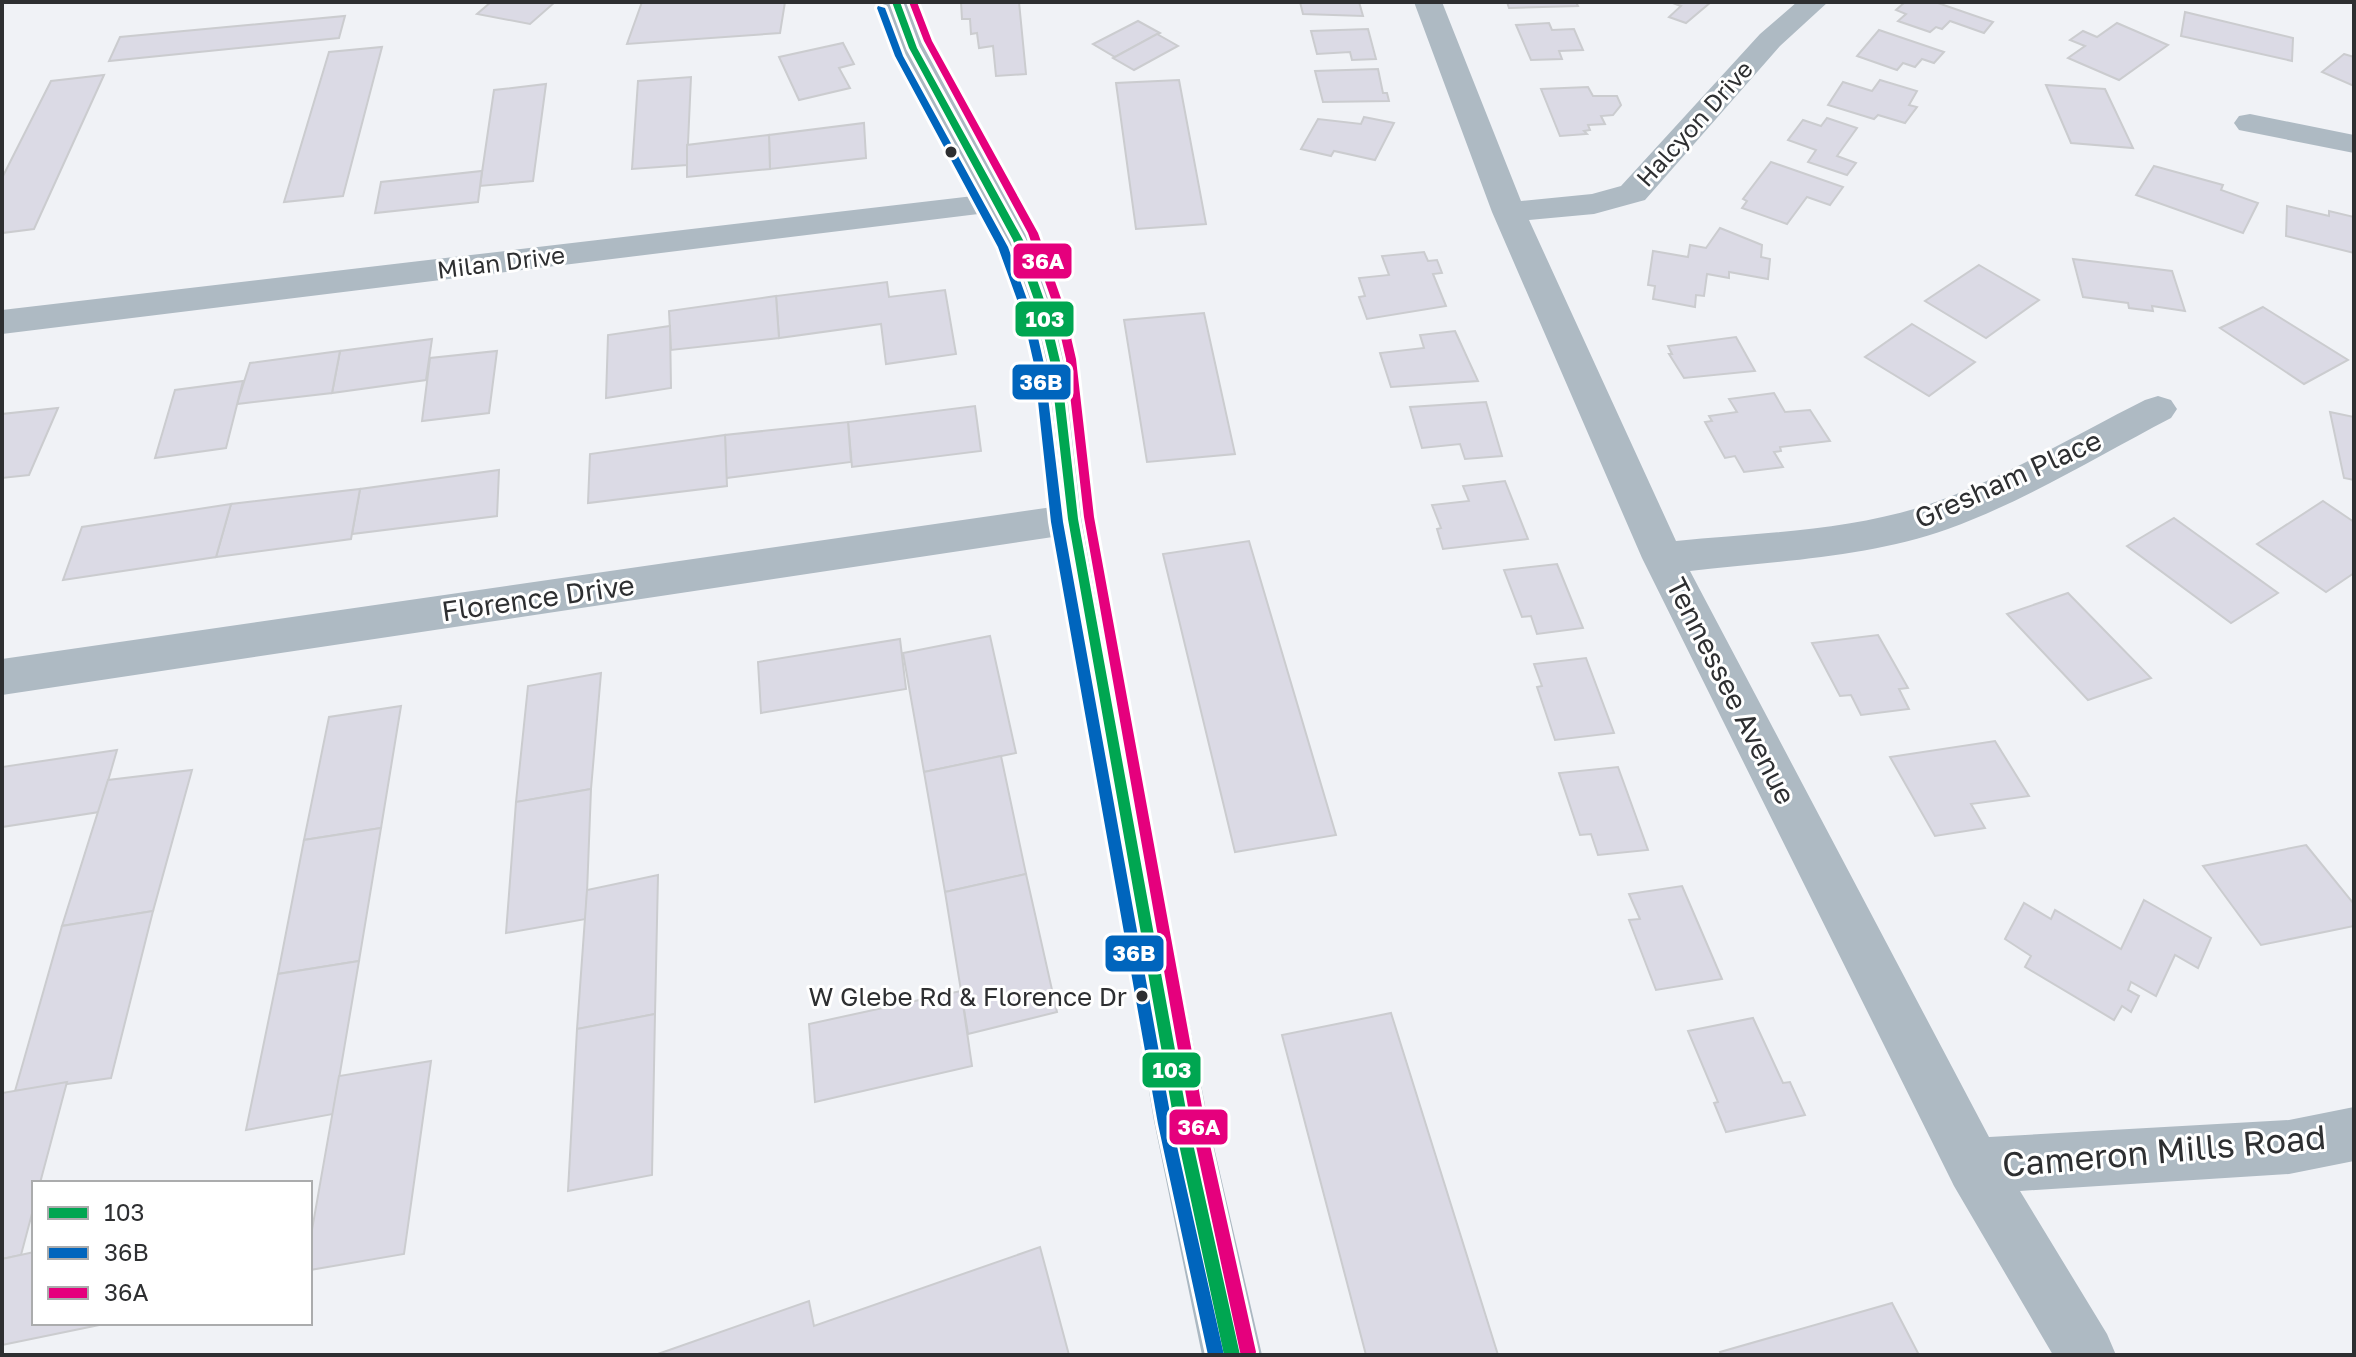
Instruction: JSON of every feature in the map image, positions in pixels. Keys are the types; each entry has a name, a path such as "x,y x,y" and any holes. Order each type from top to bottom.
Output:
{"main road":[{"path":"896,2 913,48 999,203 1034,280 1046,324 1055,361 1073,519 1181,1121 1232,1355"}],"street":[{"name":"Tennessee Avenue","path":"1428,2 1509,212 1663,558 1974,1166 2086,1355"},
{"name":"Halcyon Drive","path":"1509,212 1594,204 1633,193 1770,40 1814,2"},
{"path":"2250,123 2354,144"},
{"name":"Milan Drive","path":"2,322 999,203"},
{"name":"Gresham Place","path":"1663,558 1861,537 1935,518 2003,488 2158,409"},
{"name":"Florence Drive","path":"2,677 1073,519"},
{"name":"Cameron Mills Road","path":"1974,1166 2289,1147 2354,1134"}],"building":[{"path":"491,2 555,2 530,24 477,14"},
{"path":"642,2 785,2 780,33 627,44"},
{"path":"961,2 1019,2 1026,74 996,76 993,46 979,48 977,33 971,34 970,19 962,19"},
{"path":"1300,2 1359,2 1363,16 1303,14"},
{"path":"1507,2 1576,2 1578,6 1509,8"},
{"path":"1670,2 1711,2 1686,23 1669,17 1681,6"},
{"path":"1905,2 1935,2 1993,22 1984,33 1950,21 1942,29 1936,27 1930,32 1898,21 1906,14 1896,10"},
{"path":"2185,12 2293,38 2292,61 2181,36"},
{"path":"345,16 339,38 109,61 120,37"},
{"path":"1138,21 1160,33 1115,57 1093,44"},
{"path":"1549,23 1552,30 1574,29 1583,50 1559,51 1562,59 1531,60 1516,25"},
{"path":"2117,23 2168,45 2119,80 2068,58 2085,46 2070,40 2083,31 2097,37"},
{"path":"1368,29 1376,59 1352,60 1350,52 1317,54 1311,31"},
{"path":"1879,30 1944,52 1934,63 1922,59 1915,67 1903,63 1897,70 1857,56"},
{"path":"1157,34 1178,46 1134,70 1113,58"},
{"path":"843,43 854,64 839,68 850,88 799,100 779,57"},
{"path":"382,47 343,196 284,202 329,52"},
{"path":"2344,54 2354,57 2354,86 2322,72"},
{"path":"1378,69 1383,93 1387,93 1389,101 1323,102 1315,71"},
{"path":"104,75 34,229 2,233 2,178 51,81"},
{"path":"691,77 687,165 632,169 638,81"},
{"path":"1179,80 1206,224 1136,229 1116,83"},
{"path":"1880,80 1917,91 1909,105 1917,107 1905,123 1878,115 1874,119 1828,105 1843,82 1872,91"},
{"path":"546,84 533,181 480,186 494,90"},
{"path":"2046,85 2105,89 2133,148 2071,143"},
{"path":"1588,87 1593,96 1617,96 1621,105 1613,115 1601,116 1605,124 1588,125 1590,130 1584,131 1587,134 1560,136 1541,89"},
{"path":"1364,117 1394,123 1375,160 1334,151 1331,156 1301,149 1318,119 1361,124"},
{"path":"1827,118 1857,128 1837,156 1856,163 1847,175 1808,162 1816,150 1788,140 1803,120 1821,126"},
{"path":"864,123 866,158 770,169 769,135"},
{"path":"769,135 770,169 687,177 687,145"},
{"path":"1771,162 1843,187 1830,205 1807,197 1787,224 1742,208 1747,201 1743,199"},
{"path":"2154,166 2223,185 2221,190 2258,203 2243,233 2136,195"},
{"path":"482,171 478,202 375,213 381,182"},
{"path":"2287,206 2329,216 2329,211 2354,217 2354,253 2286,236"},
{"path":"1720,228 1762,245 1761,257 1770,259 1768,279 1729,272 1729,278 1707,274 1704,296 1696,295 1695,307 1653,299 1655,286 1648,285 1653,251 1688,257 1690,245 1706,248"},
{"path":"1424,252 1428,261 1437,260 1442,273 1433,274 1446,306 1367,319 1359,297 1365,296 1359,278 1389,275 1382,256"},
{"path":"2073,259 2172,271 2185,311 2152,306 2153,311 2129,308 2128,303 2083,297"},
{"path":"1979,265 2039,300 1986,338 1925,301"},
{"path":"887,282 889,297 945,290 956,354 886,364 881,324 779,338 776,296"},
{"path":"776,296 779,338 671,350 669,311"},
{"path":"2263,307 2348,360 2304,384 2220,328"},
{"path":"1204,313 1235,454 1147,462 1124,320"},
{"path":"1912,324 1975,362 1929,396 1865,357"},
{"path":"670,326 671,388 606,398 608,335"},
{"path":"1455,331 1478,381 1391,387 1380,353 1424,348 1420,335"},
{"path":"1736,337 1755,371 1684,378 1669,354 1672,354 1668,346"},
{"path":"432,339 426,380 332,393 340,351"},
{"path":"340,351 332,393 237,404 250,363"},
{"path":"497,351 489,413 422,421 430,358"},
{"path":"243,381 226,448 155,458 175,390"},
{"path":"1774,393 1785,412 1810,410 1830,441 1780,447 1781,451 1774,452 1783,467 1744,472 1735,456 1725,458 1705,422 1712,421 1709,416 1737,412 1729,399"},
{"path":"1486,402 1502,456 1465,459 1460,444 1422,448 1410,407"},
{"path":"975,406 981,451 852,467 848,422"},
{"path":"58,408 29,475 2,478 2,414"},
{"path":"2330,412 2354,417 2354,480 2344,478"},
{"path":"848,422 851,462 726,478 725,435"},
{"path":"725,435 727,486 588,503 590,454"},
{"path":"499,470 497,516 352,534 360,489"},
{"path":"1505,481 1528,539 1443,549 1437,529 1441,528 1432,505 1469,501 1463,486"},
{"path":"360,489 351,539 216,557 231,504"},
{"path":"2323,501 2354,522 2354,573 2326,592 2257,544"},
{"path":"231,504 216,557 63,580 82,527"},
{"path":"2174,518 2278,593 2231,623 2127,546"},
{"path":"1249,541 1336,835 1235,852 1163,554"},
{"path":"1557,564 1583,628 1537,634 1531,616 1522,617 1504,570"},
{"path":"2068,593 2151,678 2088,700 2007,614"},
{"path":"1878,635 1908,688 1899,689 1909,709 1861,715 1851,695 1840,696 1812,643"},
{"path":"990,636 1016,753 924,772 903,653"},
{"path":"900,639 906,689 761,713 758,662"},
{"path":"1586,658 1614,733 1555,740 1537,687 1542,686 1534,664"},
{"path":"601,673 591,789 516,802 528,686"},
{"path":"401,706 381,828 304,840 329,717"},
{"path":"1995,741 2029,796 1971,804 1985,828 1935,836 1890,757"},
{"path":"117,750 99,812 2,827 2,767"},
{"path":"1001,756 1026,874 945,892 924,772"},
{"path":"1618,767 1648,850 1598,855 1591,834 1580,835 1559,773"},
{"path":"192,770 153,911 62,926 108,780"},
{"path":"591,789 586,919 506,933 516,802"},
{"path":"381,828 359,961 278,974 304,840"},
{"path":"2306,845 2354,904 2354,926 2261,945 2203,866"},
{"path":"1026,874 1057,1012 968,1034 945,892"},
{"path":"658,875 655,1014 577,1029 587,890"},
{"path":"1682,886 1722,979 1656,990 1629,920 1640,919 1629,894"},
{"path":"2144,900 2211,938 2198,968 2175,955 2156,996 2131,982 2128,990 2139,996 2131,1012 2122,1006 2114,1020 2025,967 2031,956 2005,939 2024,903 2051,919 2055,910 2121,949"},
{"path":"153,911 111,1078 15,1091 62,926"},
{"path":"359,961 333,1114 246,1130 278,974"},
{"path":"961,991 972,1066 815,1102 809,1024"},
{"path":"1391,1013 1498,1355 1366,1355 1282,1035"},
{"path":"655,1014 652,1175 568,1191 577,1029"},
{"path":"1753,1018 1783,1083 1790,1082 1805,1115 1726,1132 1714,1103 1718,1102 1688,1031"},
{"path":"431,1061 404,1254 312,1270 312,1230 339,1076"},
{"path":"67,1082 41,1181 32,1181 32,1214 21,1255 2,1259 2,1093"},
{"path":"1040,1247 1069,1355 655,1355 809,1301 814,1326"},
{"path":"32,1252 32,1325 99,1325 2,1345 2,1259"},
{"path":"1892,1303 1919,1355 1721,1355 1720,1352"}],"transit line":[{"name":"103","path":"896,2 913,48 1018,240 1043,311 1055,361 1073,519 1181,1121 1232,1355"},
{"name":"36A","path":"913,2 928,41 1033,233 1059,307 1071,359 1089,517 1197,1118 1248,1352"},
{"name":"36B","path":"881,8 899,56 1003,247 1028,316 1039,364 1057,522 1165,1124 1216,1355"}],"place":[{"name":"W Glebe Rd & Florence Dr","path":"1142,996"}]}
